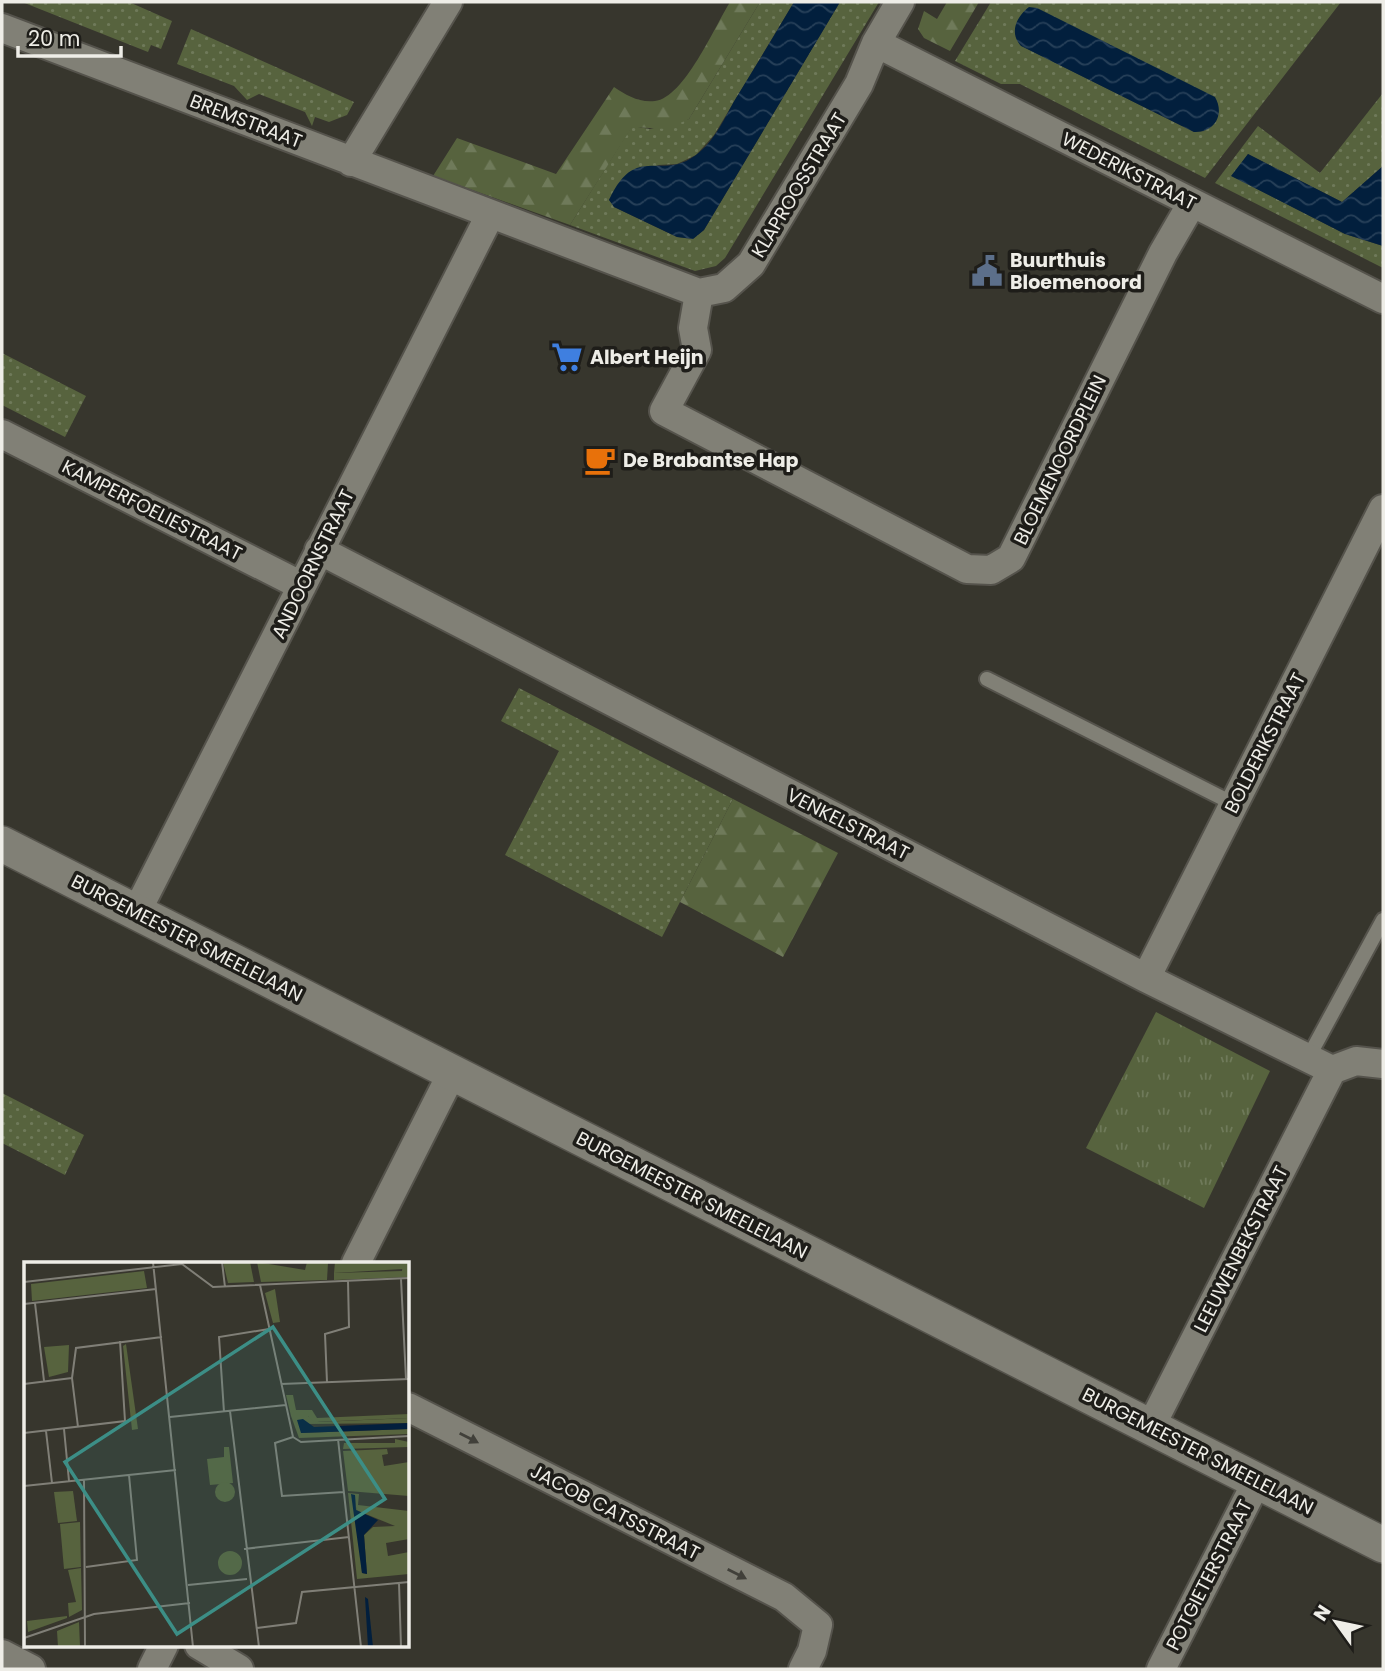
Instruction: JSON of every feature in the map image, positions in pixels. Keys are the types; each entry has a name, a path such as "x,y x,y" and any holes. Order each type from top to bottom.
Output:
{"street":[{"path":"351,162 448,2"},
{"name":"KLAPROOSSTRAAT","path":"699,293 724,288 751,264 859,84 876,43 900,2"},
{"name":"BREMSTRAAT","path":"2,28 490,215"},
{"name":"WEDERIKSTRAAT","path":"876,43 1383,299"},
{"name":"BLOEMENOORDPLEIN","path":"699,293 693,328 697,350 664,411 967,569 991,570 1011,558 1158,264 1192,203"},
{"path":"490,215 699,293"},
{"name":"ANDOORNSTRAAT","path":"136,913 490,215"},
{"name":"KAMPERFOELIESTRAAT","path":"2,434 302,586"},
{"name":"BOLDERIKSTRAAT","path":"1146,978 1383,509"},
{"name":"VENKELSTRAAT","path":"319,550 1146,978 1320,1064"},
{"name":"BURGEMEESTER SMEELELAAN","path":"2,844 1383,1545"},
{"path":"1320,1064 1356,1061 1383,1064"},
{"name":"LEEUWENBEKSTRAAT","path":"1150,1428 1320,1064"},
{"path":"357,1262 452,1073"},
{"name":"JACOB CATSSTRAAT","path":"410,1408 784,1597 818,1625 812,1651 803,1669"},
{"name":"POTGIETERSTRAAT","path":"1161,1669 1256,1481"},
{"path":"152,1669 164,1646"},
{"path":"201,1646 239,1669"},
{"path":"2,1654 31,1669"}],"lane":[{"path":"987,679 1234,804"},
{"path":"1320,1064 1383,920"}],"green space":[{"path":"22,2 129,2 172,21 161,49 151,45 148,52"},
{"path":"730,2 760,2 689,119 667,129 632,127 570,225 433,176 457,138 556,174 614,87 644,101 666,97 677,88 698,59"},
{"path":"760,2 794,2 714,135 696,155 677,164 658,165 609,199 614,207 677,237 693,239 704,230 840,2 879,2 725,258 716,266 695,271 570,225 632,126 650,129 689,119"},
{"path":"947,2 979,2 950,51 924,38 918,29 924,11 937,19"},
{"path":"991,2 1341,2 1205,178 1020,84 1001,84 955,61","holes":["1018,44 1205,131 1194,132"]},
{"path":"191,29 354,102 347,115 329,122 315,117 312,126 305,112 259,94 247,100 234,86 177,64"},
{"path":"1383,93 1383,166 1342,202 1248,154 1232,176 1345,234 1383,246 1383,268 1215,183 1258,126 1320,173"},
{"path":"2,353 86,396 65,437 2,405"},
{"path":"519,688 733,799 662,937 505,855 559,751 501,721"},
{"path":"733,799 838,853 783,957 680,902"},
{"path":"1156,1012 1270,1071 1204,1208 1086,1148"},
{"path":"2,1093 84,1135 65,1175 2,1143"}],"water":[{"path":"794,2 840,2 704,230 693,239 677,237 614,207 609,200 629,172 639,167 683,162 709,143"},
{"path":"1029,7 1037,8 1215,97 1219,110 1213,126 1194,132 1021,46 1015,36 1016,25"},
{"path":"1248,154 1342,202 1383,166 1383,246 1345,234 1231,176"}],"place":[{"name":"Buurthuis Bloemenoord","path":"987,271"},
{"name":"Albert Heijn","path":"567,357"},
{"name":"De Brabantse Hap","path":"600,460"}]}
